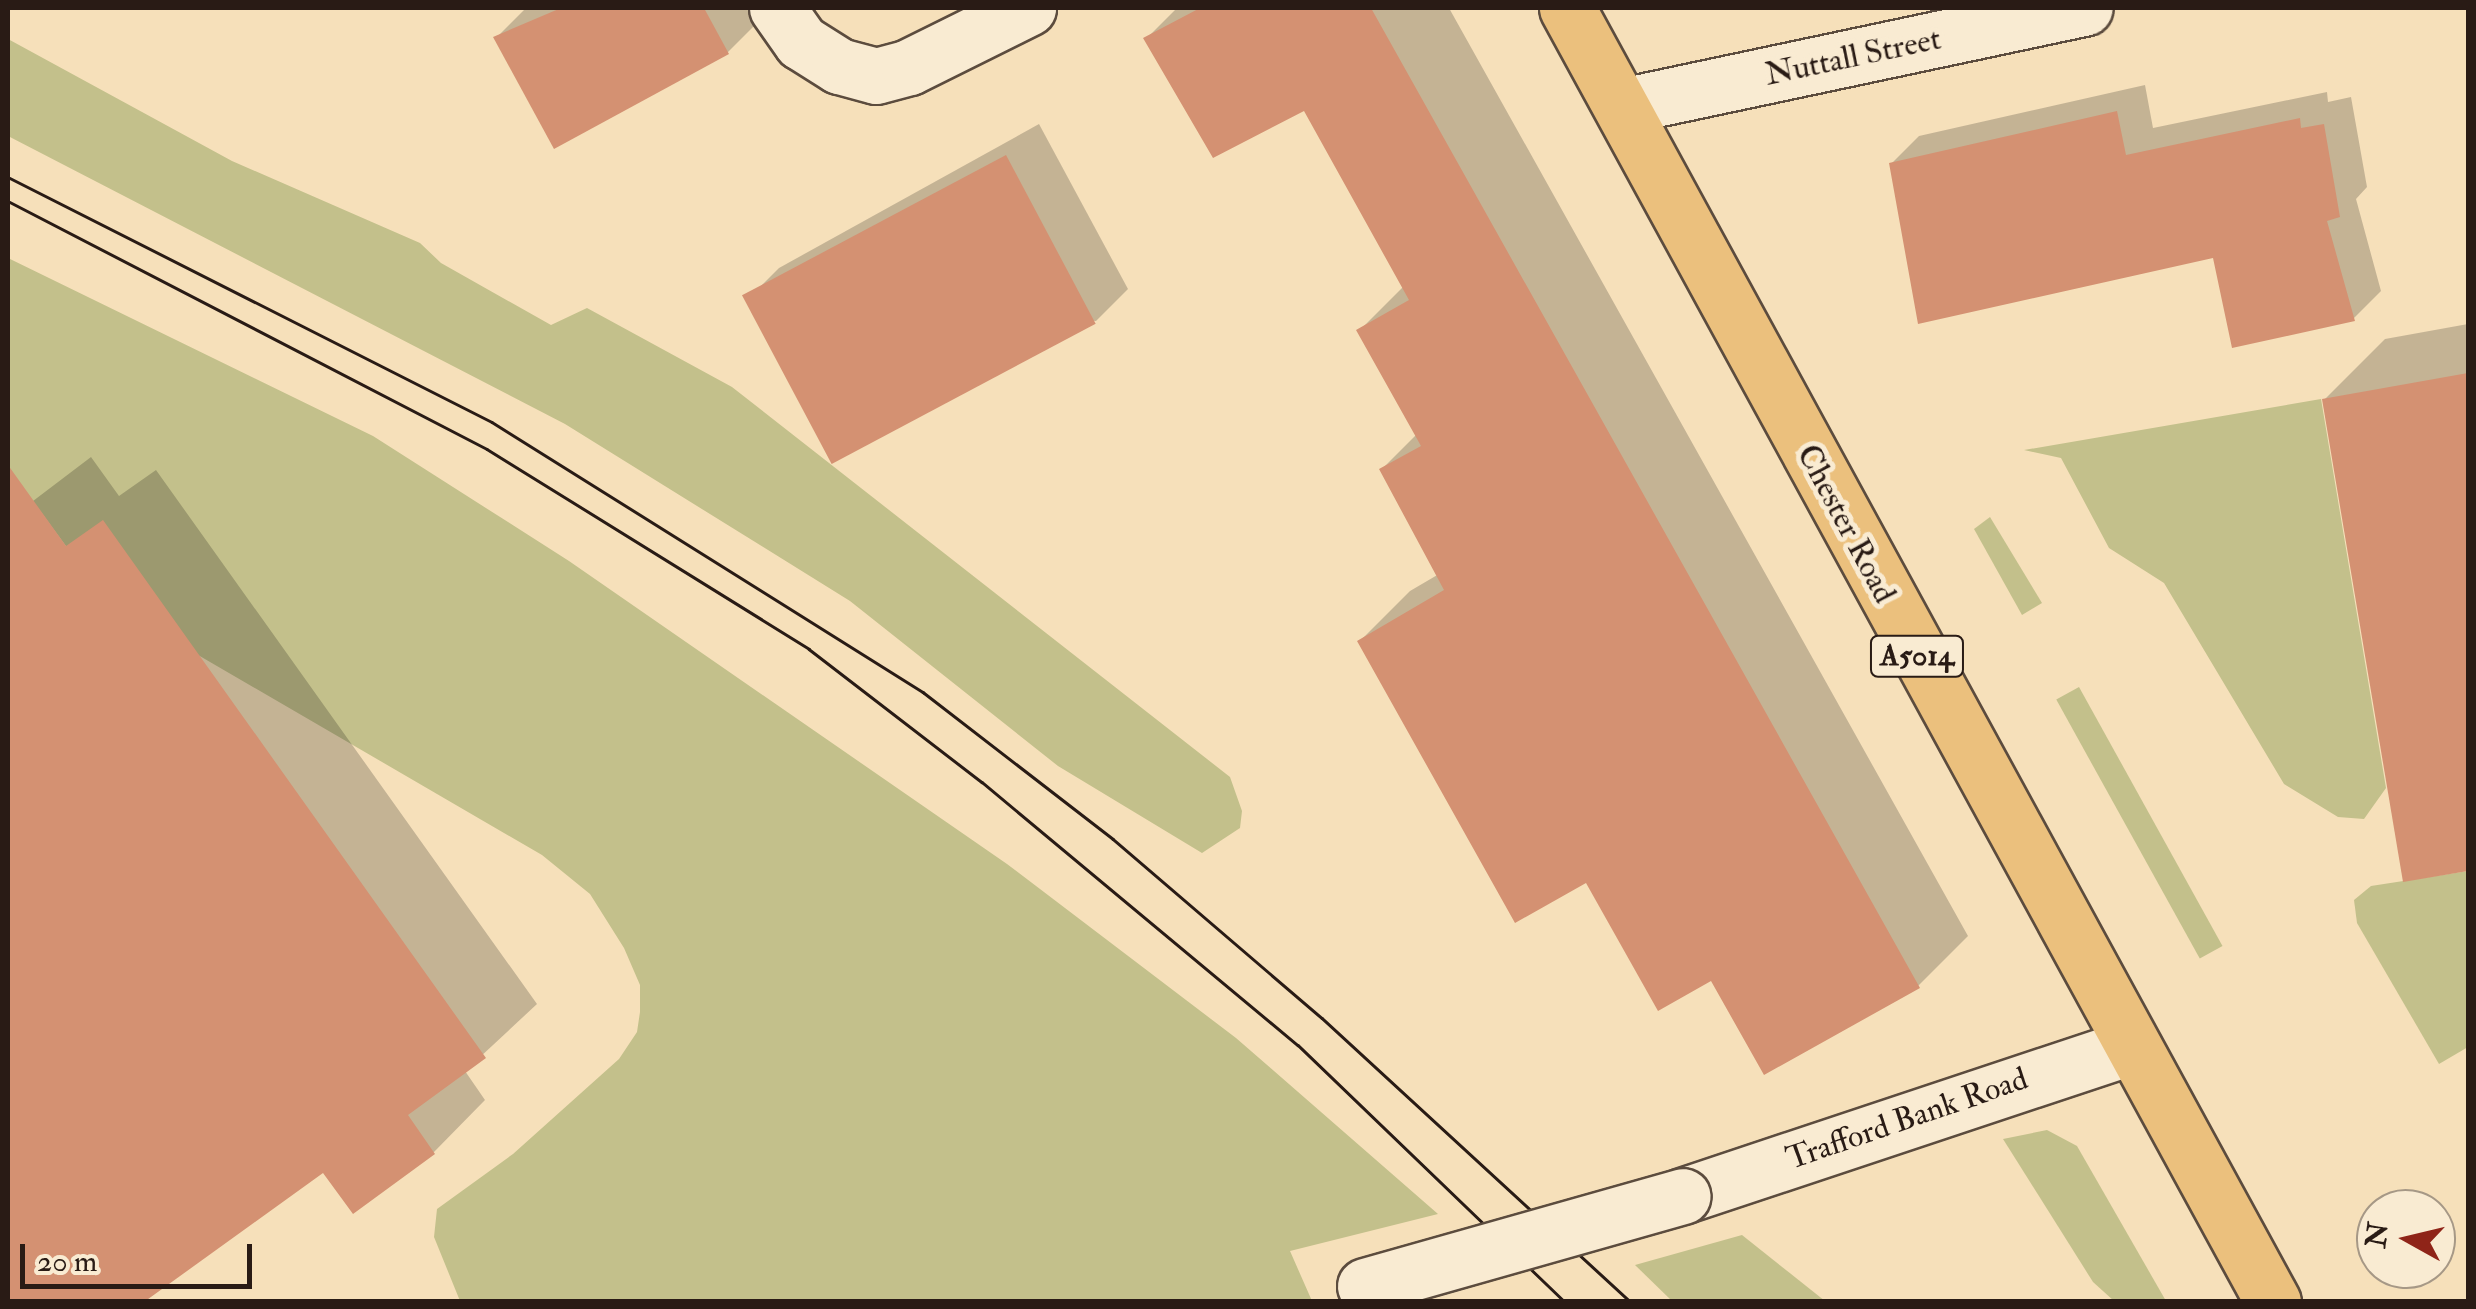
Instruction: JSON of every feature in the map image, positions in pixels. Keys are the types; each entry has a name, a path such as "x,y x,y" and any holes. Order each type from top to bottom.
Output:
{"main road":[{"name":"Chester Road","path":"1567,8 2273,1302"}],"street":[{"path":"777,8 801,42 839,66 876,76 910,67 1028,8"},
{"name":"Nuttall Street","path":"1622,106 2085,8"},
{"name":"Trafford Bank Road","path":"1365,1286 1682,1196 2133,1046"}],"shaded area":[{"path":"8,39 232,161 420,243 441,263 551,325 587,308 732,387 1230,777 1242,811 1240,828 1202,853 1058,766 850,601 565,424 8,136"},
{"path":"8,258 373,436 569,561 1007,864 1236,1038 1438,1214 1290,1251 1312,1301 460,1301 434,1237 437,1209 513,1154 619,1059 637,1032 640,1012 640,985 624,948 590,894 542,855 198,655 66,546 38,508 8,529"},
{"path":"2321,399 2386,788 2364,819 2338,817 2284,784 2164,583 2109,548 2061,458 2024,450"},
{"path":"1990,517 2042,603 2022,615 1974,529"},
{"path":"2079,687 2223,946 2200,958 2056,700"},
{"path":"2468,871 2468,1047 2439,1064 2357,923 2354,900 2371,886"},
{"path":"2047,1130 2077,1146 2166,1301 2114,1301 2093,1282 2003,1139"},
{"path":"1742,1235 1825,1301 1672,1301 1635,1265"}],"building":[{"path":"561,8 704,8 729,54 554,149 493,37"},
{"path":"1200,8 1371,8 1920,988 1764,1075 1711,981 1658,1011 1586,883 1515,923 1357,641 1444,590 1379,469 1421,446 1356,330 1409,300 1304,111 1213,158 1143,38"},
{"path":"2117,111 2126,155 2300,118 2301,128 2324,124 2340,217 2327,221 2355,321 2232,348 2213,258 1918,324 1889,163"},
{"path":"1006,155 1096,324 832,464 742,295"},
{"path":"2468,373 2468,871 2403,882 2322,399"},
{"path":"8,465 66,546 103,520 486,1058 408,1115 435,1154 353,1214 323,1173 144,1302 8,1302"}],"tram line":[{"path":"8,177 492,422 923,692 1113,839 1322,1018 1631,1302"},
{"path":"8,201 487,449 809,649 982,782 1298,1045 1565,1302"}]}
